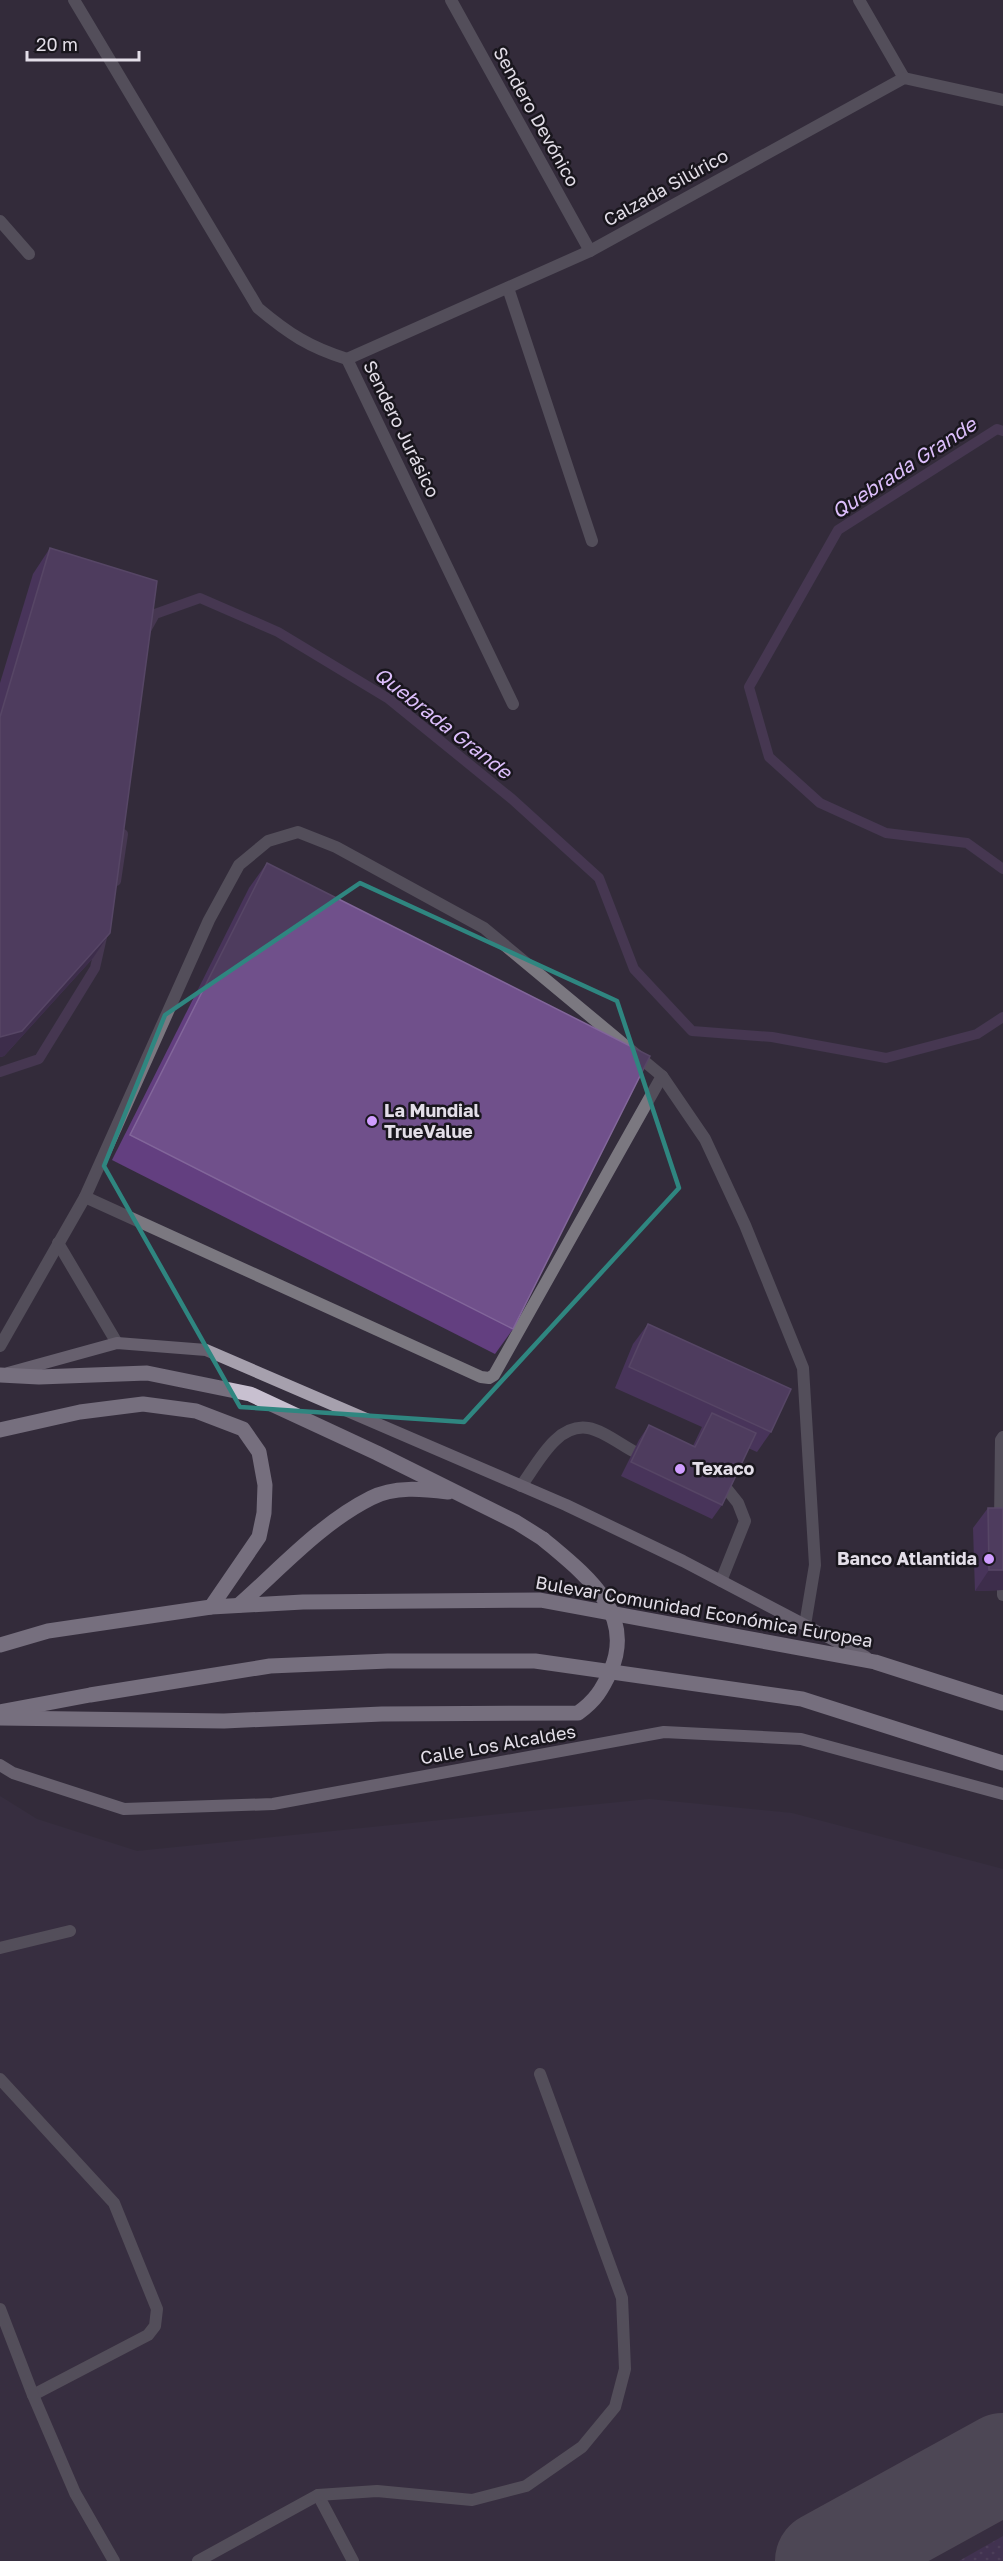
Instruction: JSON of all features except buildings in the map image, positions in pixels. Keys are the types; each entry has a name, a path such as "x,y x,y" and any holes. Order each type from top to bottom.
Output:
{"main road":[{"path":"0,1375 117,1343 206,1350 566,1505 721,1581 875,1662"},
{"path":"0,1375 39,1377 147,1373 250,1394 289,1410 516,1522 543,1539 584,1574 605,1597 615,1621 618,1636 614,1662 594,1702 578,1713 382,1714 224,1721 0,1718"},
{"path":"0,1430 80,1412 143,1404 196,1411 243,1429 259,1452 265,1485 264,1513 259,1537 211,1607"},
{"path":"239,1605 320,1533 372,1497 412,1488 457,1493"},
{"name":"Bulevar Comunidad Económica Europea","path":"0,1645 48,1631 211,1607 540,1600 875,1662 1003,1703"},
{"path":"0,1712 270,1666 388,1661 535,1661 802,1699 1003,1763"},
{"name":"Calle Los Alcaldes","path":"0,1766 13,1773 124,1809 273,1804 664,1732 801,1739 1003,1794"}],"street":[{"name":"Sendero Jurásico","path":"74,0 258,308 285,330 315,349 347,359 513,704"},
{"name":"Sendero Devónico","path":"451,0 590,251"},
{"path":"859,0 904,78 1003,100"},
{"name":"Calzada Silúrico","path":"347,359 590,251 904,78"},
{"path":"0,221 28,254"},
{"path":"508,288 592,541"},
{"path":"0,1346 85,1197 209,920 239,866 268,841 298,832 336,847 484,928 662,1076 705,1139 745,1224 803,1368 815,1565 805,1625"},
{"path":"85,1197 481,1377 489,1378 494,1376 662,1076"},
{"path":"58,1243 117,1343"},
{"path":"521,1486 558,1437 570,1429 589,1428 633,1451"},
{"path":"1000,1528 1001,1440 1003,1437"},
{"path":"721,1581 745,1521 738,1503 726,1488"},
{"path":"1003,1590 1003,1595"},
{"path":"0,1948 70,1931"},
{"path":"198,2561 318,2495 378,2491 472,2500 526,2486 582,2446 615,2407 625,2369 621,2298 540,2074"},
{"path":"0,2079 114,2203 157,2309 155,2326 148,2335 33,2395"},
{"path":"0,2309 33,2395 75,2493 114,2561"},
{"path":"318,2495 353,2561"}],"highlighted area":[{"path":"360,883 617,1001 679,1188 464,1422 240,1407 104,1166 165,1015"}],"shaded area":[{"path":"0,1796 37,1819 137,1851 649,1799 792,1813 1003,1869 1003,2561 0,2561"},
{"path":"1003,2536 1003,2561 959,2561"}],"waterway":[{"name":"Quebrada Grande","path":"1003,431 997,429 838,530 749,687 769,757 820,803 886,833 967,843 1003,869"},
{"name":"Quebrada Grande","path":"146,630 155,614 200,598 278,632 389,699 512,799 599,878 634,969 692,1031 772,1037 886,1058 977,1034 1003,1017"},
{"name":"Quebrada Grande","path":"116,881 123,834"},
{"name":"Quebrada Grande","path":"0,1072 39,1059 95,968 102,937"}],"taxiway":[{"path":"825,2561 1003,2463"}],"place":[{"name":"La Mundial TrueValue","path":"372,1121"},
{"name":"Texaco","path":"680,1469"},
{"name":"Banco Atlantida","path":"989,1559"}]}
